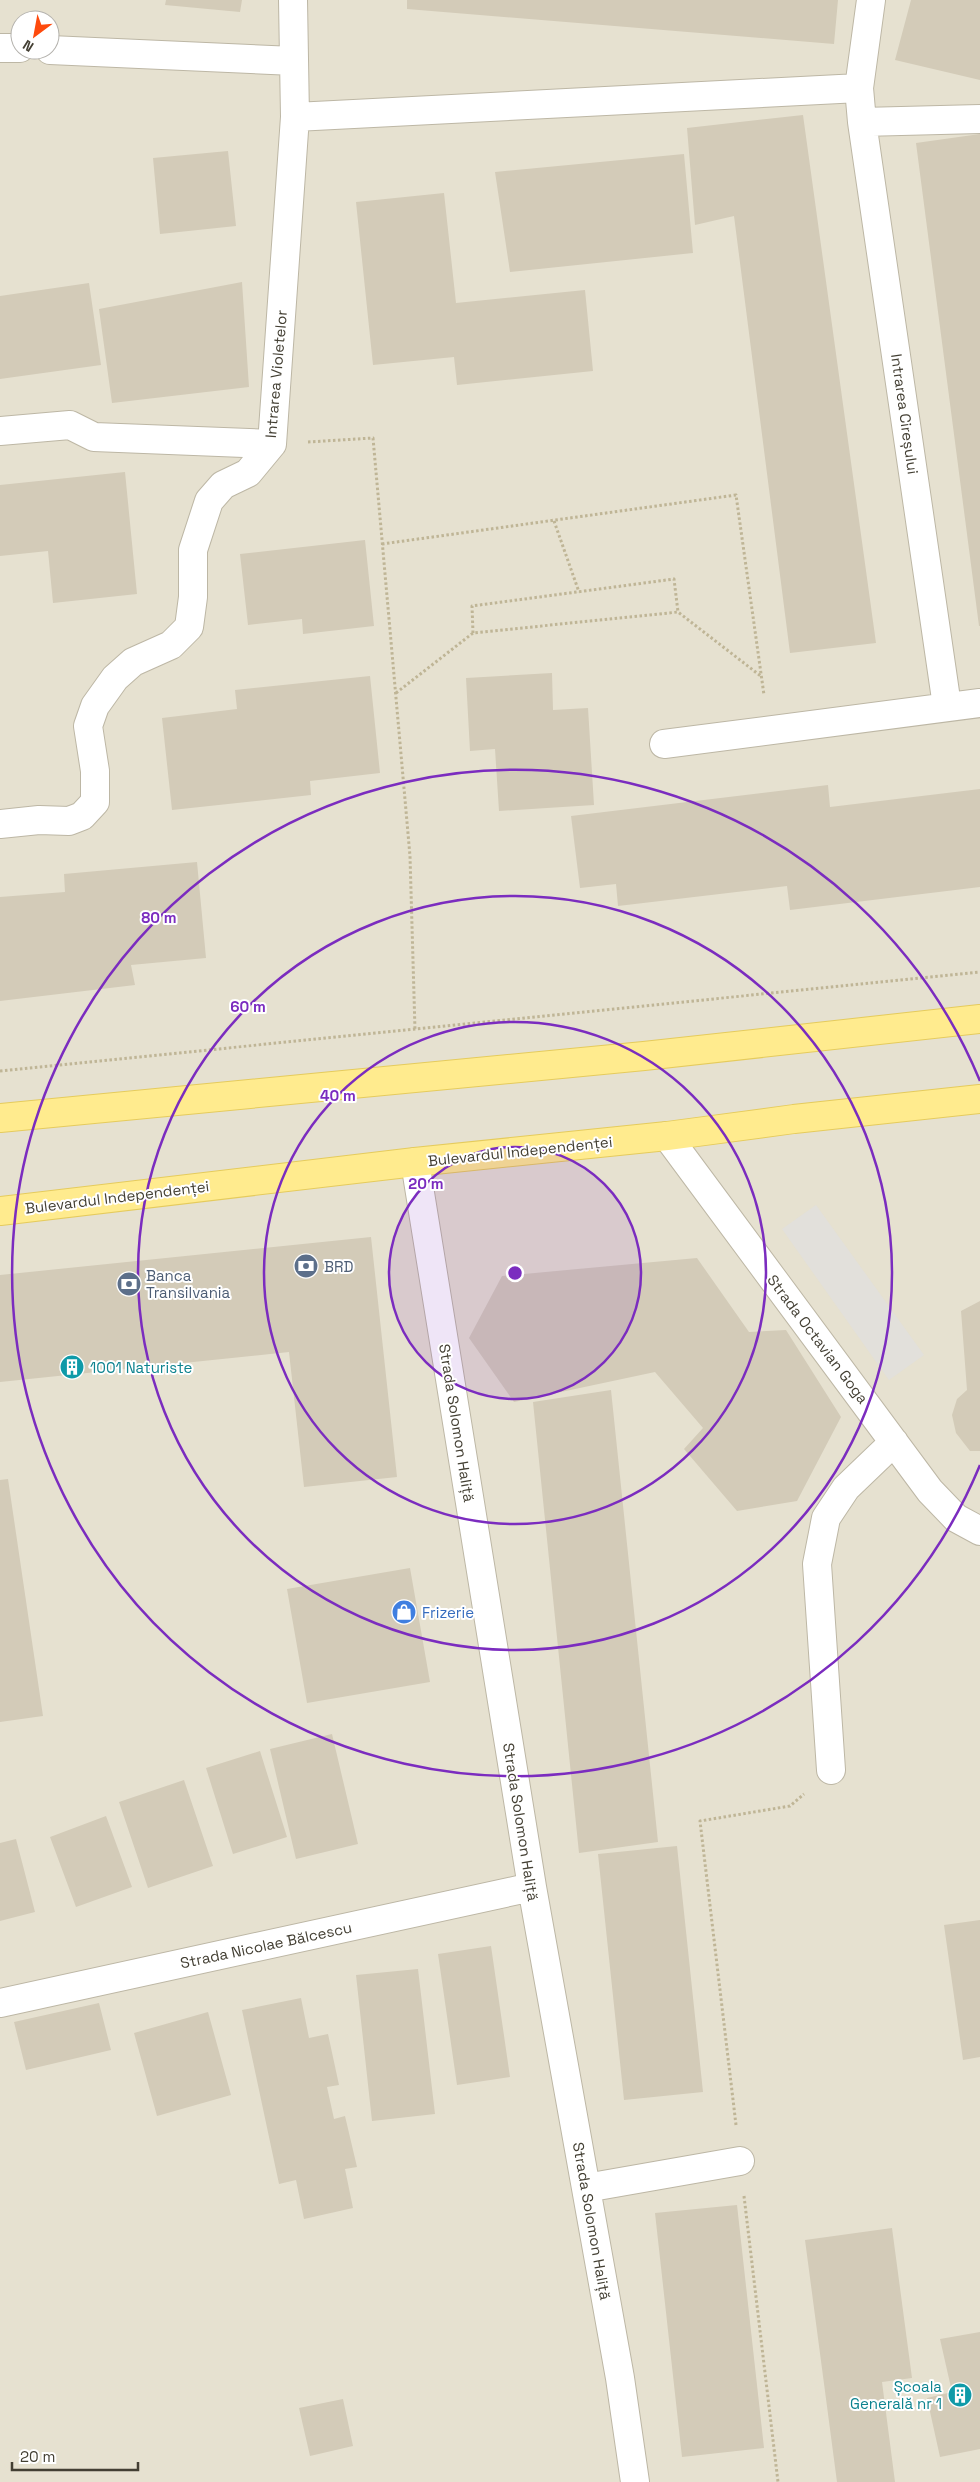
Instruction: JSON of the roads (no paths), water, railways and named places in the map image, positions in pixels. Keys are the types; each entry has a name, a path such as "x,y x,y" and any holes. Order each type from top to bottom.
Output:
{"main road":[{"path":"0,1118 644,1056 980,1019"},
{"name":"Bulevardul Independenței","path":"0,1211 415,1162 667,1136 794,1119 980,1098"}],"street":[{"name":"Intrarea Violetelor","path":"0,431 70,425 94,437 272,444 295,117 294,0"},
{"name":"Intrarea Cireșului","path":"871,0 859,88 862,122 947,706"},
{"path":"60,50 294,61"},
{"path":"295,117 859,88"},
{"path":"862,122 980,119"},
{"path":"0,824 39,820 68,820 82,816 95,802 95,771 88,726 95,706 115,678 133,662 171,646 189,627 193,597 193,550 209,501 223,484 248,473 272,444"},
{"path":"664,744 980,703"},
{"name":"Strada Octavian Goga","path":"667,1136 930,1491 956,1518 980,1531"},
{"name":"Strada Solomon Haliță","path":"415,1162 532,1888 620,2378 635,2482"},
{"path":"831,1770 816,1564 826,1518 846,1488 894,1442"},
{"name":"Strada Nicolae Bălcescu","path":"0,2003 532,1888"},
{"path":"586,2188 740,2161"}],"place":[{"name":"BRD","path":"306,1266"},
{"name":"Banca Transilvania","path":"129,1284"},
{"name":"1001 Naturiste","path":"72,1367"},
{"name":"Frizerie","path":"404,1612"},
{"name":"Școala Generală nr 1","path":"960,2395"}]}
